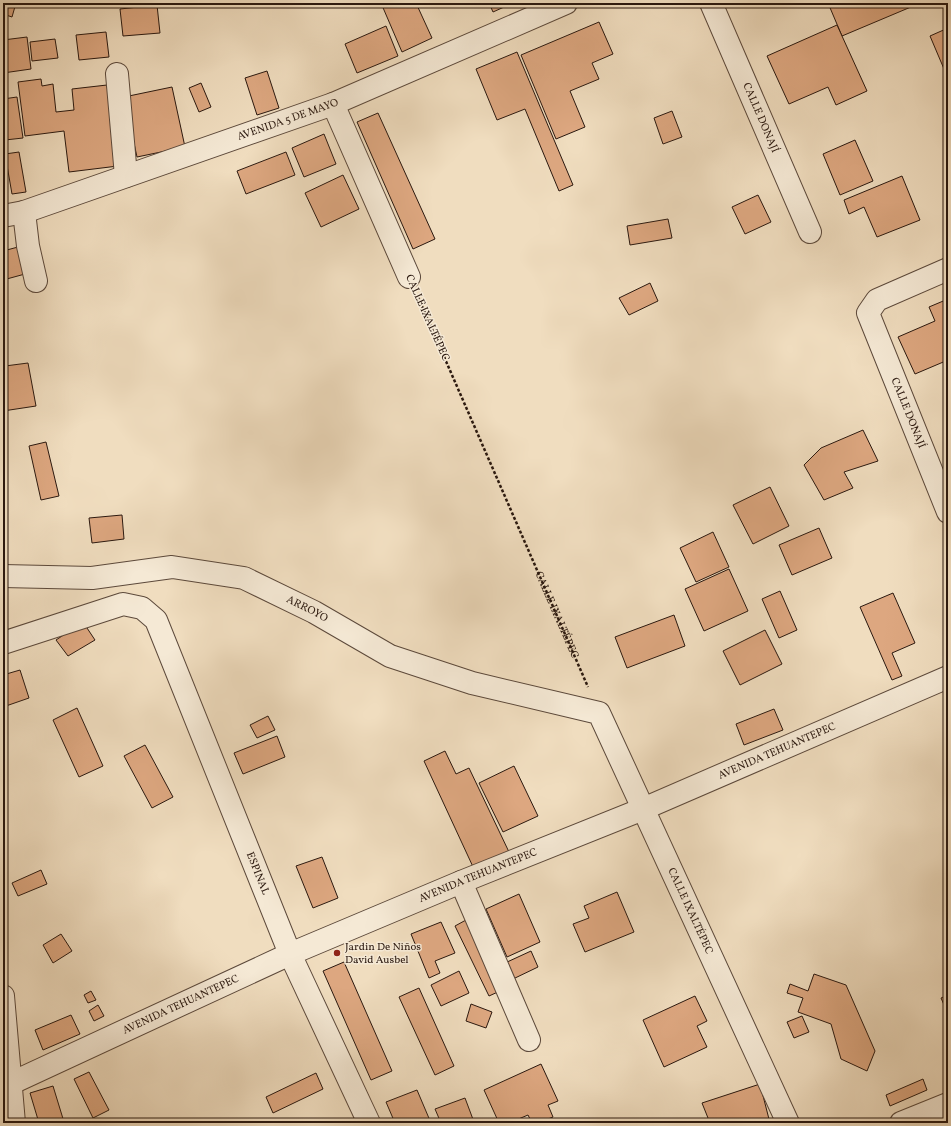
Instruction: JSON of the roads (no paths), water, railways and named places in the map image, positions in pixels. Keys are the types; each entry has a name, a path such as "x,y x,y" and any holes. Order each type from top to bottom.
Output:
{"street":[{"name":"AVENIDA 5 DE MAYO","path":"3,216 24,212 333,104 566,3"},
{"name":"CALLE DONAJÍ","path":"711,3 810,232"},
{"path":"117,74 126,176"},
{"name":"CALLE IXALTÉPEC","path":"333,104 409,277"},
{"path":"24,212 28,246 36,281"},
{"name":"CALLE DONAJÍ","path":"948,269 877,300 868,313 948,512"},
{"name":"ARROYO","path":"3,576 92,578 172,567 244,578 314,612 390,656 472,683 599,713"},
{"name":"ESPINAL","path":"3,643 123,604 142,608 156,620 290,954 370,1123"},
{"name":"AVENIDA TEHUANTEPEC","path":"7,1085 290,954 460,882 643,809 948,677"},
{"name":"CALLE IXALTÉPEC","path":"599,713 788,1123"},
{"path":"460,882 529,1040"},
{"path":"4,1008 7,1085 14,1123"},
{"path":"902,1123 948,1104"}],"place":[{"name":"Jardin De Niños David Ausbel","path":"337,953"}]}
